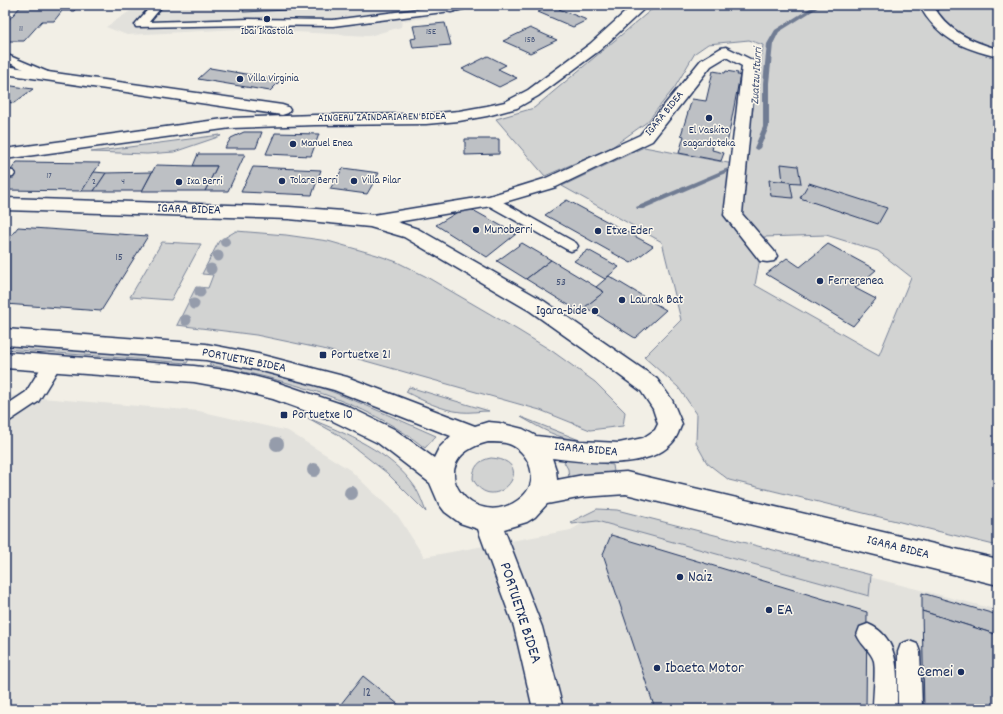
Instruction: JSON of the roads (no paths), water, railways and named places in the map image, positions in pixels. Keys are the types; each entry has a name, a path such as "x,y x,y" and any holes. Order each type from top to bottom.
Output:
{"street":[{"name":"AINGERU ZAINDARIAREN BIDEA","path":"5,154 231,123 304,120 426,119 459,116 510,105 533,93 595,47 626,17 641,5"},
{"path":"926,5 935,20 949,32 974,46 998,53"},
{"name":"IGARA BIDEA","path":"372,221 491,201 550,183 646,138 706,63 726,51 749,64 733,215 767,256"},
{"name":"AINGERU ZAINDARIAREN BIDEA","path":"5,70 272,110 299,111 304,120"},
{"name":"IGARA BIDEA","path":"5,204 289,213 372,221 411,233 460,260 537,306 593,344 649,385 664,406 670,424 662,438 648,447 626,453 600,453 530,445"},
{"name":"PORTUETXE BIDEA","path":"5,337 206,352 258,362 338,383 473,435"},
{"name":"PORTUETXE BIDEA","path":"5,360 194,374 233,380 276,391 339,413 386,436 441,477"},
{"path":"488,432 504,432 518,437 530,445 540,455 544,468 544,481 540,494 533,503 524,510 513,516 487,519 469,515 454,505 445,492 441,477 443,464 449,452 460,442 473,435 488,432"},
{"name":"IGARA BIDEA","path":"540,494 583,486 626,483 998,572"},
{"name":"PORTUETXE BIDEA","path":"487,519 528,628 548,709"}],"lane":[{"path":"158,5 140,25 249,22 334,23 454,6"},
{"path":"5,57 51,77"},
{"path":"491,201 571,246"},
{"path":"5,415 32,397 52,363"},
{"path":"868,635 877,644 885,660 885,709"},
{"path":"909,652 910,709"}],"waterway":[{"name":"Zuatzu Iturri","path":"757,148 766,127 766,83 770,44 777,31 819,5"},
{"name":"Zuatzu Iturri","path":"640,207 728,170"}],"place":[{"name":"Ibai Ikastola","path":"267,19"},
{"name":"Villa Virginia","path":"240,79"},
{"name":"El Vaskito sagardoteka","path":"709,118"},
{"name":"Manuel Enea","path":"293,144"},
{"name":"Tolare Berri","path":"282,181"},
{"name":"Villa Pilar","path":"354,181"},
{"name":"Ixa Berri","path":"179,182"},
{"name":"Munoberri","path":"476,230"},
{"name":"Etxe Eder","path":"598,231"},
{"name":"Ferrerenea","path":"820,281"},
{"name":"Laurak Bat","path":"622,300"},
{"name":"Igara-bide","path":"595,311"},
{"name":"Portuetxe 21","path":"323,355"},
{"name":"Portuetxe 10","path":"284,415"},
{"name":"Naiz","path":"680,577"},
{"name":"EA","path":"769,610"},
{"name":"Ibaeta Motor","path":"657,668"},
{"name":"Cemei","path":"961,672"}]}
